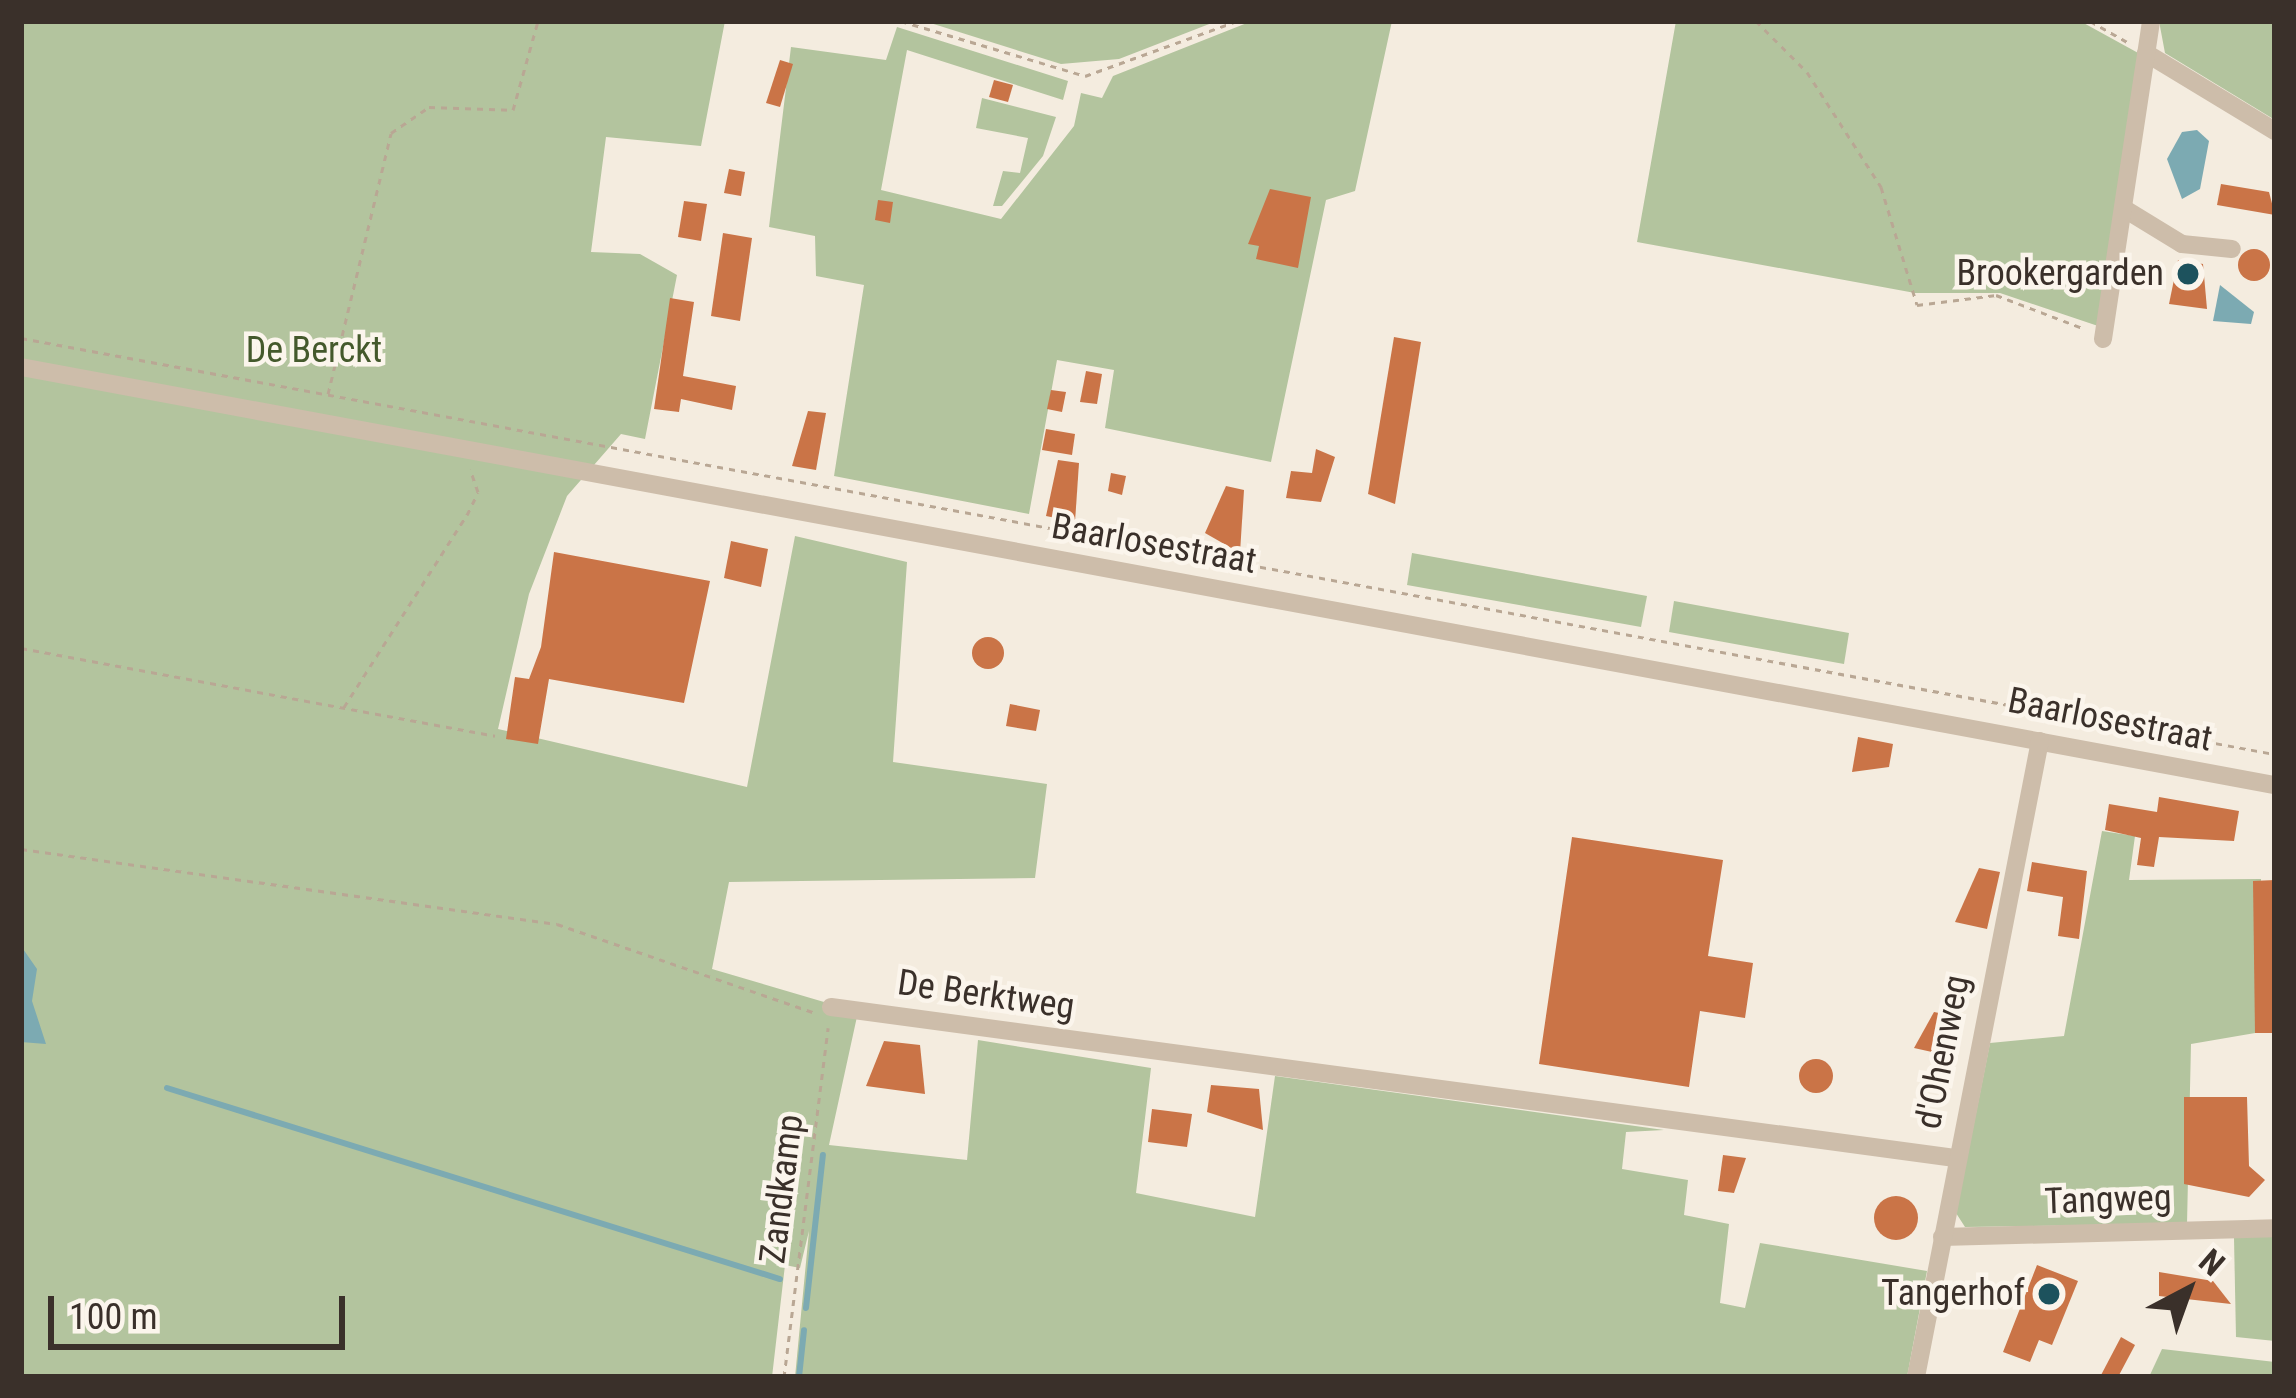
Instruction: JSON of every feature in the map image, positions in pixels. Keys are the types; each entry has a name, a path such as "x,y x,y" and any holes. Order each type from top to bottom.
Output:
{"street":[{"path":"2103,339 2151,21"},
{"path":"2146,53 2275,131"},
{"path":"2122,208 2182,244 2232,249"},
{"name":"Baarlosestraat","path":"21,367 2275,785"},
{"name":"d'Ohenweg","path":"1916,1377 1955,1158 2040,741"},
{"name":"De Berktweg","path":"831,1007 1955,1158"},
{"name":"Tangweg","path":"1942,1238 2275,1228"}],"path":[{"path":"328,396 391,133 429,107 513,110 538,21"},
{"path":"901,21 1085,76 1237,21"},
{"path":"1756,21 1807,72 1881,187 1917,305 1996,295 2103,339"},
{"path":"2090,21 2146,53"},
{"path":"21,338 2275,754"},
{"path":"343,708 412,614 478,492 464,450 471,420"},
{"path":"21,648 495,736"},
{"path":"21,849 557,924 812,1012 831,1007"},
{"name":"Zandkamp","path":"784,1377 831,1007"}],"green space":[{"name":"De Berckt","path":"21,21 725,21 701,146 606,137 591,252 640,254 677,275 645,439 621,434 567,496 529,594 498,729 747,787 795,536 907,562 893,762 1047,784 1035,878 729,882 712,969 858,1012 829,1145 967,1160 978,1040 1151,1068 1136,1193 1255,1217 1275,1076 1664,1130 1626,1132 1622,1169 1688,1180 1684,1215 1729,1224 1720,1303 1745,1308 1760,1243 1927,1271 1907,1377 795,1377 809,1231 800,1268 785,1265 772,1377 21,1377"},
{"path":"924,21 1217,21 1119,59 1061,64"},
{"path":"1252,21 1392,21 1355,191 1326,200 1271,462 1105,428 1114,370 1057,360 1029,514 834,476 864,285 816,276 815,236 769,227 791,47 886,60 897,27 1068,81 1063,100 907,50 881,190 1001,219 1074,126 1081,93 1102,98 1113,76"},
{"path":"1676,21 2080,21 2140,54 2101,327 2000,293 1915,293 1637,242"},
{"path":"2159,21 2275,21 2275,120 2165,53"},
{"path":"982,98 1056,117 1043,156 1002,206 993,206 1003,171 1020,173 1028,138 976,128"},
{"path":"1412,553 1647,596 1641,627 1407,585"},
{"path":"1674,601 1849,633 1844,664 1669,632"},
{"path":"2102,831 2135,836 2129,880 2261,879 2261,1032 2191,1044 2187,1224 1965,1227 1956,1213 1990,1043 2064,1036"},
{"path":"2275,1235 2275,1341 2236,1337 2234,1238"},
{"path":"2162,1349 2275,1362 2275,1377 2149,1377"}],"water":[{"path":"2197,130 2209,141 2200,189 2182,199 2167,159 2182,132"},
{"path":"2220,285 2254,312 2251,324 2213,321"},
{"path":"21,946 37,969 32,1001 46,1044 21,1042"}],"building":[{"path":"780,60 793,64 780,107 766,103"},
{"path":"994,80 1013,85 1008,102 989,97"},
{"path":"729,169 745,172 741,196 724,193"},
{"path":"2221,184 2269,192 2275,215 2217,205"},
{"path":"1270,189 1311,197 1298,268 1256,259 1259,246 1248,244"},
{"path":"878,200 893,202 890,223 875,220"},
{"path":"684,201 707,204 701,241 678,237"},
{"path":"723,233 752,238 740,321 711,316"},
{"path":"2254,249 2265,254 2270,265 2265,276 2254,281 2243,276 2238,265 2243,254"},
{"name":"Brookergarden","path":"2178,260 2203,264 2207,309 2169,304"},
{"path":"670,298 694,302 683,376 736,386 732,410 681,399 679,412 654,409"},
{"path":"1394,337 1421,342 1395,504 1368,494"},
{"path":"1086,371 1102,374 1097,404 1080,402"},
{"path":"1051,390 1066,392 1062,412 1047,409"},
{"path":"808,411 826,413 816,470 792,466"},
{"path":"1046,429 1075,434 1072,455 1042,450"},
{"path":"1316,449 1335,457 1321,502 1286,498 1291,471 1312,473"},
{"path":"1058,460 1079,463 1075,522 1046,516"},
{"path":"1111,473 1126,476 1122,495 1108,491"},
{"path":"1226,486 1244,490 1240,553 1205,533"},
{"path":"731,541 768,549 761,587 724,578"},
{"path":"554,552 710,581 684,703 549,679 538,744 506,739 515,677 529,679 541,647"},
{"path":"988,637 999,642 1004,653 999,664 988,669 977,664 972,653 977,642"},
{"path":"1010,704 1040,710 1036,731 1006,726"},
{"path":"1858,737 1893,744 1889,767 1852,772"},
{"path":"2159,797 2239,811 2234,841 2159,837 2154,867 2137,865 2141,838 2105,830 2109,804 2157,812"},
{"path":"1572,837 1723,860 1708,956 1753,963 1745,1018 1700,1011 1689,1087 1539,1064"},
{"path":"2032,862 2087,871 2079,939 2058,936 2063,897 2027,891"},
{"path":"1979,868 2000,872 1987,929 1955,922"},
{"path":"2275,880 2275,1033 2255,1033 2253,881"},
{"path":"1934,1012 1959,1017 1941,1054 1914,1048"},
{"path":"884,1041 920,1045 925,1094 866,1086"},
{"path":"1816,1059 1828,1064 1833,1076 1828,1088 1816,1093 1804,1088 1799,1076 1804,1064"},
{"path":"1211,1085 1259,1089 1263,1130 1207,1112"},
{"path":"2184,1097 2247,1097 2249,1166 2265,1180 2249,1197 2184,1184"},
{"path":"1152,1109 1192,1114 1187,1147 1148,1142"},
{"path":"1723,1155 1746,1158 1734,1193 1718,1191"},
{"path":"1896,1196 1911,1203 1918,1218 1911,1233 1896,1240 1881,1233 1874,1218 1881,1203"},
{"path":"2037,1265 2078,1281 2052,1345 2039,1340 2030,1362 2003,1352"},
{"path":"2159,1272 2213,1281 2231,1304 2159,1296"},
{"path":"2121,1337 2135,1345 2118,1377 2100,1377"}],"waterway":[{"path":"167,1088 780,1279"},
{"path":"806,1308 823,1155"},
{"path":"799,1377 804,1330"}],"place":[{"name":"Brookergarden","path":"2188,274"},
{"name":"Tangerhof","path":"2049,1294"}]}
